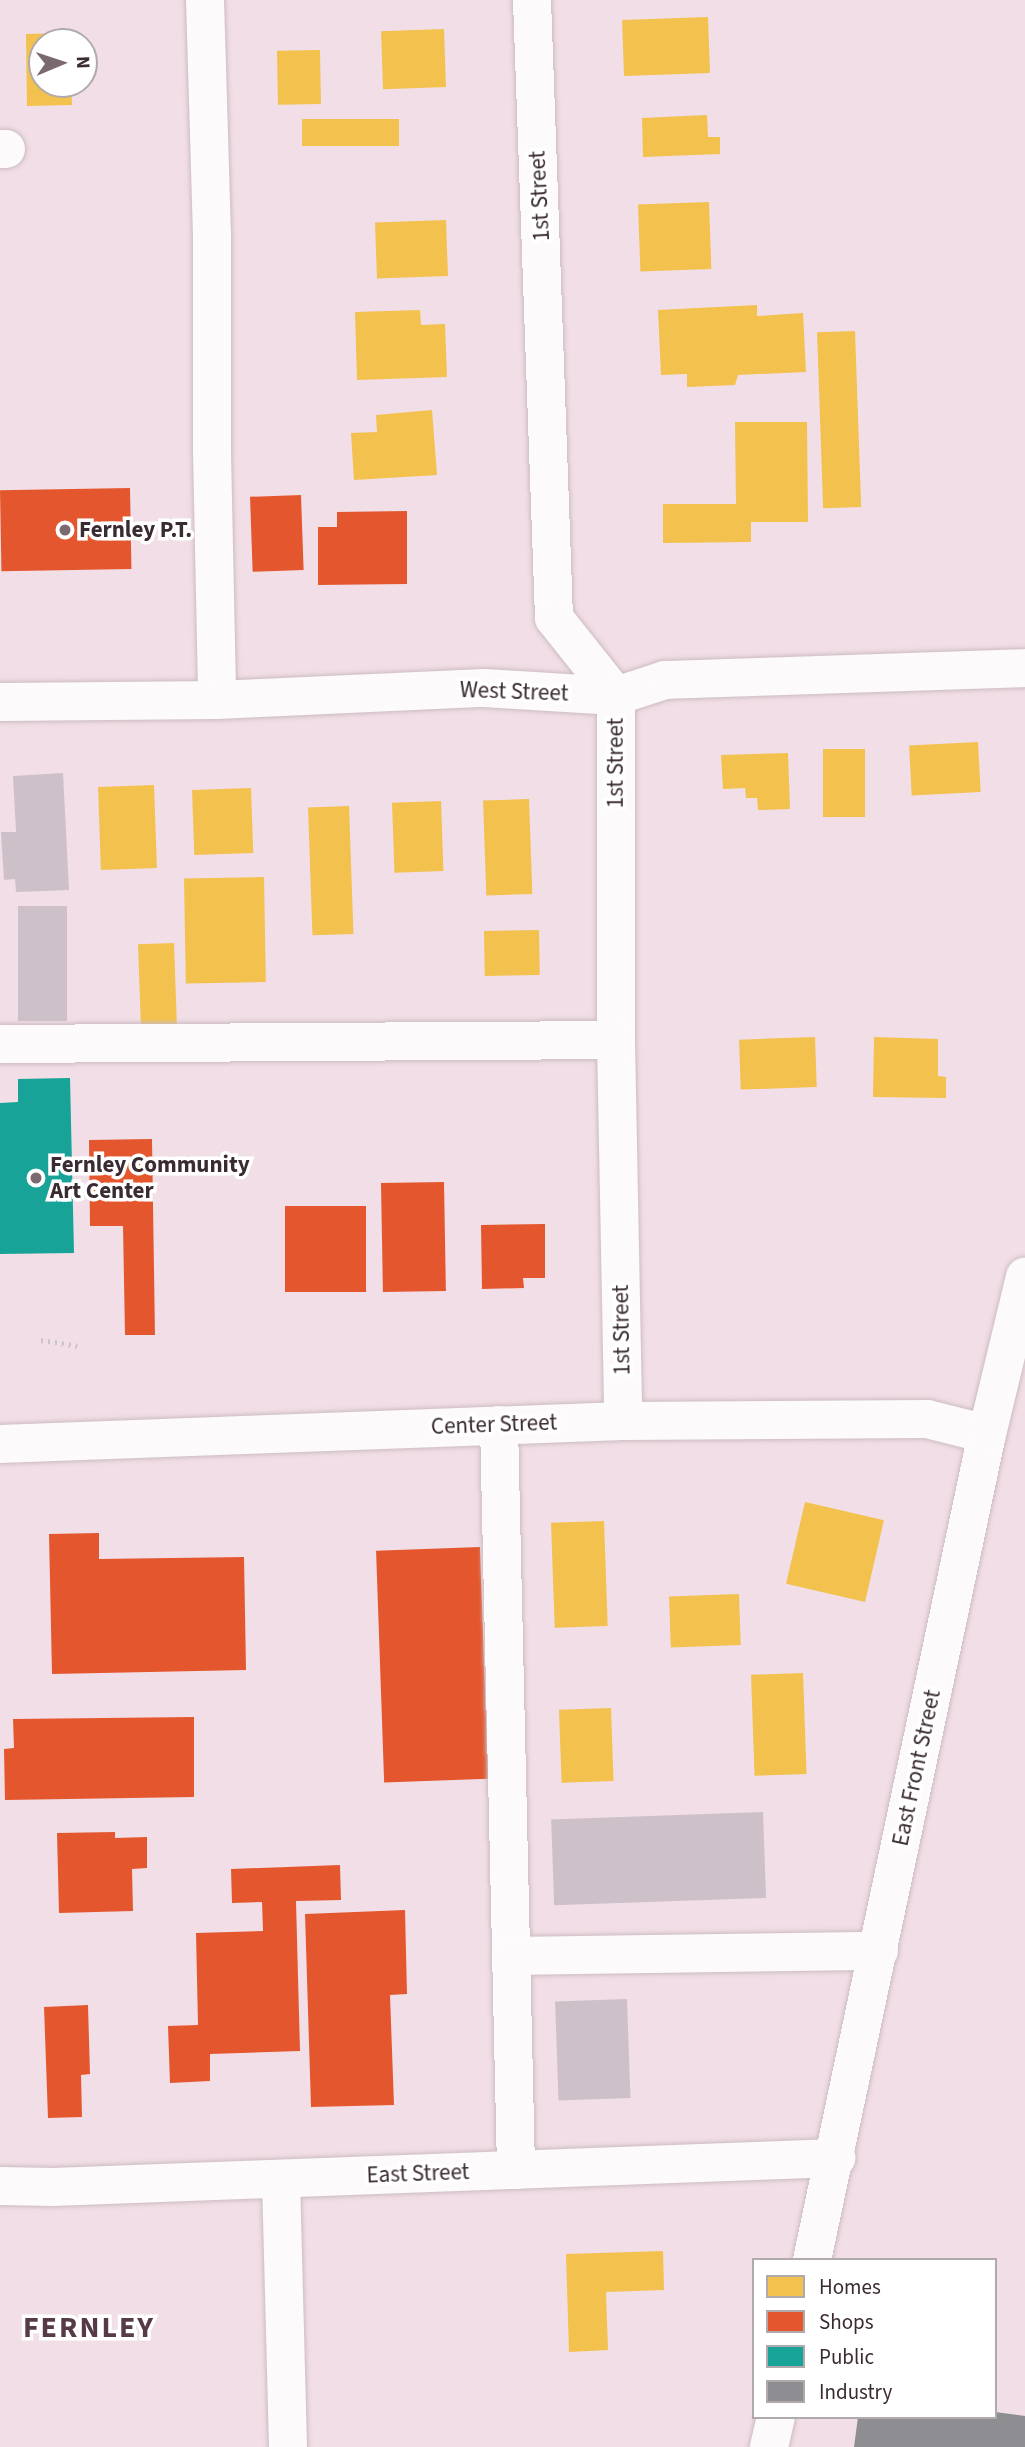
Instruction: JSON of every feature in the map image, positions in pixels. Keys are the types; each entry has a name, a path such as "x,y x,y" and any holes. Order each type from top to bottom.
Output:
{"street":[{"path":"205,0 212,233 217,701"},
{"name":"1st Street","path":"532,0 554,618 616,696 616,1040 623,1421"},
{"name":"West Street","path":"0,702 217,701 484,688 616,696 665,680 1025,668"},
{"path":"0,1044 616,1040"},
{"name":"East Front Street","path":"812,2258 836,2158 987,1434 1025,1277"},
{"name":"Center Street","path":"0,1444 623,1421 927,1419 987,1434"},
{"path":"499,1425 516,2170"},
{"path":"511,1956 879,1951"},
{"name":"East Street","path":"0,2186 281,2179 836,2158"},
{"path":"281,2179 288,2447"},
{"path":"769,2447 776,2419"}],"path":[{"path":"41,1340 78,1346"}],"building: Homes":[{"path":"708,17 710,73 624,76 622,20"},
{"path":"444,29 446,87 383,89 381,31"},
{"path":"26,34 28,98 72,98 72,105 27,106"},
{"path":"320,50 321,104 278,105 277,51"},
{"path":"707,115 708,137 720,137 720,154 643,157 642,118"},
{"path":"302,119 399,119 399,146 302,146"},
{"path":"709,202 711,269 640,271 638,204"},
{"path":"446,220 448,276 377,278 375,222"},
{"path":"757,305 757,316 803,313 806,372 738,375 735,385 687,387 687,374 661,375 658,310"},
{"path":"420,310 421,325 445,324 447,377 357,380 355,312"},
{"path":"855,331 861,507 823,508 817,332"},
{"path":"432,410 437,475 354,480 351,433 377,432 376,415"},
{"path":"735,422 807,422 808,522 751,522 751,542 663,543 663,504 736,504"},
{"path":"978,742 981,792 912,796 909,746"},
{"path":"823,749 865,749 865,817 823,817"},
{"path":"788,753 790,809 758,810 757,798 746,798 745,788 723,789 721,755"},
{"path":"154,785 157,868 101,870 98,787"},
{"path":"251,788 253,853 194,855 192,790"},
{"path":"529,799 532,894 486,896 483,801"},
{"path":"441,801 443,871 394,873 392,803"},
{"path":"349,806 353,934 312,935 308,807"},
{"path":"264,877 266,982 186,983 184,878"},
{"path":"539,930 540,975 485,976 484,931"},
{"path":"174,943 177,1028 141,1029 138,944"},
{"path":"815,1037 817,1087 741,1090 739,1040"},
{"path":"874,1037 938,1039 938,1076 946,1077 946,1098 873,1097"},
{"path":"805,1502 884,1520 865,1602 786,1584"},
{"path":"604,1521 608,1626 555,1628 551,1523"},
{"path":"739,1594 741,1645 671,1647 669,1596"},
{"path":"803,1673 807,1774 755,1776 751,1675"},
{"path":"611,1708 614,1781 562,1783 559,1710"},
{"path":"663,2251 664,2290 606,2292 608,2350 569,2352 566,2254"}],"building: Shops":[{"name":"Fernley P.T.","path":"130,488 131,569 1,571 0,490"},
{"path":"301,495 304,570 253,572 250,497"},
{"path":"407,511 407,584 318,585 318,527 337,527 337,512"},
{"path":"152,1139 155,1335 125,1335 123,1226 90,1226 89,1140"},
{"path":"444,1182 446,1291 383,1292 381,1183"},
{"path":"285,1206 366,1206 366,1292 285,1292"},
{"path":"545,1224 545,1278 523,1278 524,1288 482,1289 481,1225"},
{"path":"99,1533 99,1559 244,1557 246,1670 52,1674 49,1534"},
{"path":"480,1547 488,1779 384,1782 376,1551"},
{"path":"194,1717 194,1797 5,1800 4,1749 14,1748 13,1719"},
{"path":"115,1832 115,1838 147,1837 147,1868 132,1869 133,1911 59,1913 57,1833"},
{"path":"340,1865 341,1900 296,1901 300,2051 210,2054 210,2081 170,2083 168,2026 198,2025 196,1933 263,1931 262,1902 232,1903 231,1869"},
{"path":"405,1910 407,1994 390,1995 394,2105 311,2107 305,1914"},
{"path":"88,2005 90,2074 81,2075 82,2117 48,2118 44,2007"}],"building: Public":[{"name":"Fernley Community Art Center","path":"70,1078 74,1253 0,1254 0,1103 18,1102 18,1079"}],"building: Industry":[{"path":"997,2412 1025,2416 1025,2447 854,2447 858,2419 997,2419"}],"building: Other":[{"path":"63,773 69,890 16,892 15,879 4,880 1,832 16,832 13,776"},
{"path":"18,906 67,906 67,1021 18,1021"},
{"path":"763,1812 766,1898 554,1905 551,1819"},
{"path":"627,1999 630,2098 558,2100 555,2002"}],"place":[{"name":"Fernley P.T.","path":"65,530"},
{"name":"Fernley Community Art Center","path":"36,1178"}],"district":[{"name":"FERNLEY","path":"89,2328"}]}
